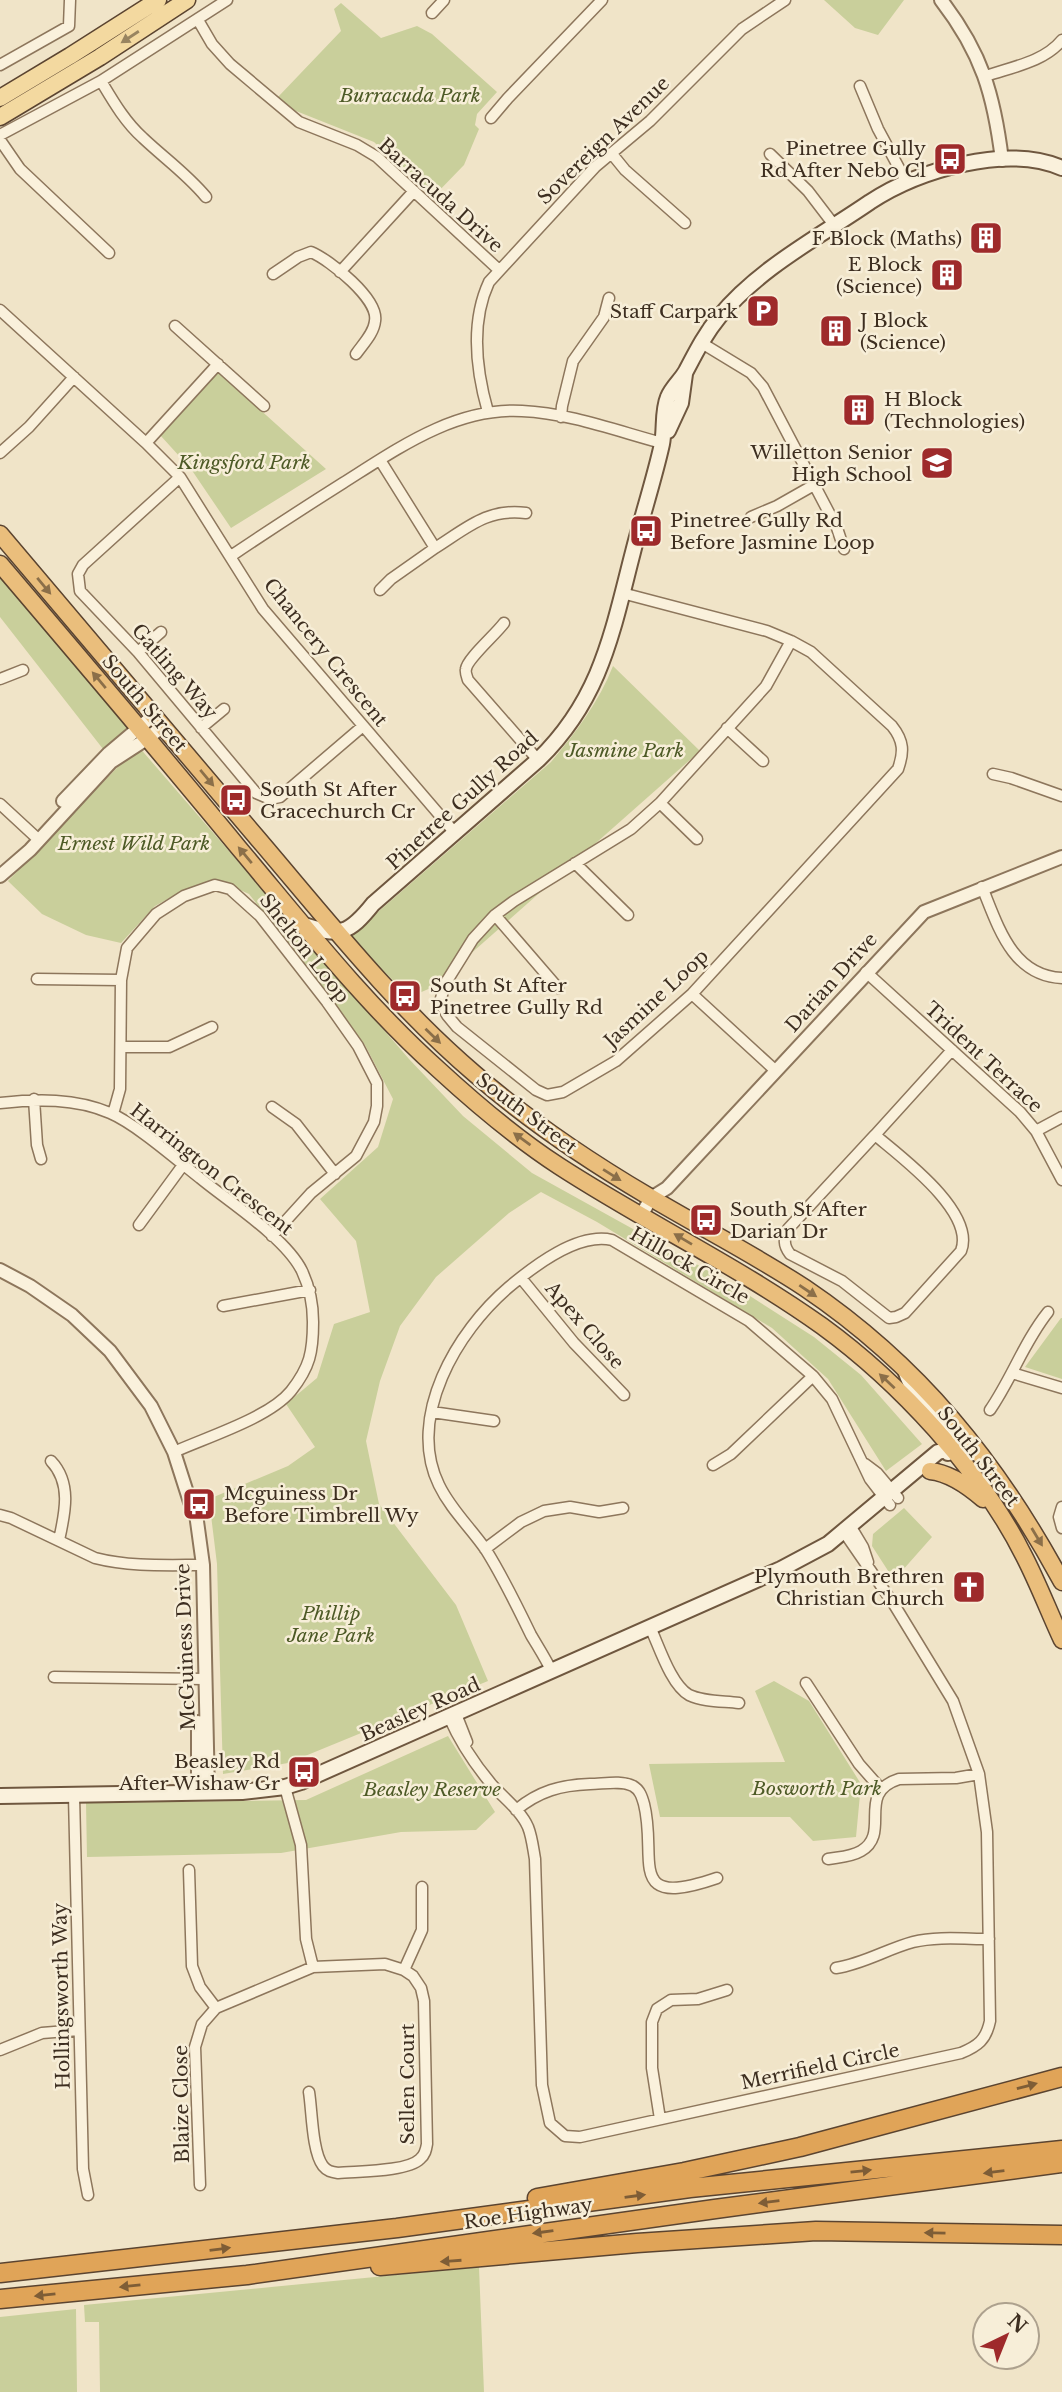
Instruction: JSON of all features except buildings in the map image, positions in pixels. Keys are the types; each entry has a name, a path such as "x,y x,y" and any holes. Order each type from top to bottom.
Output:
{"highway":[{"name":"South Street","path":"0,534 400,1003 476,1076 548,1132 656,1201 807,1290 862,1331 948,1413 983,1456 1038,1538 1062,1582"},
{"name":"South Street","path":"0,565 336,964 415,1048 502,1124 557,1165 823,1327 909,1402 951,1448 996,1509 1023,1553 1062,1640"},
{"path":"930,1471 960,1482 996,1509"},
{"path":"397,2228 535,2198 684,2172 800,2147 1062,2077"},
{"name":"Roe Highway","path":"0,2273 397,2228 690,2188 1062,2150"},
{"name":"Roe Highway","path":"0,2300 247,2275 688,2212 1062,2164"},
{"path":"247,2275 816,2231 1059,2236"}],"main road":[{"path":"0,98 158,0"},
{"path":"0,117 100,57 187,0"},
{"name":"Pinetree Gully Road","path":"337,932 339,925 359,908 373,904 538,760 566,731 591,690 607,652 662,443 667,399 685,373 701,342 730,304 753,282 835,225 906,181 952,166 1002,160 1059,165"},
{"path":"304,925 326,932 337,932 334,950 336,964"},
{"path":"904,1369 916,1395 949,1432 951,1448 961,1447 983,1456"},
{"name":"Beasley Road","path":"891,1498 930,1471 944,1459 951,1448"},
{"name":"Beasley Road","path":"0,1796 242,1792 285,1787 313,1777 781,1569 828,1544 840,1544 938,1452 951,1448"}],"street":[{"path":"0,65 69,26 70,0"},
{"path":"0,135 101,81 227,0"},
{"path":"432,13 444,0"},
{"path":"491,118 602,0"},
{"name":"Sovereign Avenue","path":"488,412 477,347 476,324 481,299 489,282 595,167 650,121 742,29 785,0"},
{"path":"941,0 974,50 986,76 1002,160"},
{"name":"Barracuda Drive","path":"198,20 212,44 230,64 299,122 369,151 499,270"},
{"path":"986,76 1043,56 1054,50 1062,40"},
{"path":"101,81 119,112 141,137 167,157 206,197"},
{"path":"860,86 878,129 906,181"},
{"path":"0,140 20,169 109,253"},
{"path":"612,154 625,170 685,223"},
{"path":"770,154 808,191 835,225"},
{"path":"340,272 414,191"},
{"path":"273,274 298,257 311,252 325,258 340,272 375,309 376,322 356,354"},
{"path":"561,417 573,361 604,317 609,298"},
{"name":"Chancery Crescent","path":"0,310 180,477 262,609 455,833"},
{"path":"175,326 264,406"},
{"path":"701,342 751,373 763,387 837,528 844,549"},
{"path":"146,443 218,364"},
{"path":"0,453 29,427 74,377"},
{"path":"231,556 380,460 442,426 488,412 523,411 561,417 662,443"},
{"path":"380,460 435,548"},
{"name":"Gatling Way","path":"180,477 83,565 78,574 80,591 138,652 256,793 270,799 280,797 363,726"},
{"path":"751,517 814,485"},
{"path":"380,590 435,548 483,518 507,510 526,513"},
{"name":"Jasmine Loop","path":"622,593 766,631 791,641 811,652 892,726 899,734 903,756 898,769 692,994 616,1061 562,1092 547,1095 536,1090 457,1027 440,1002 445,984 473,939 495,915 631,829 660,803 766,686 791,641"},
{"path":"504,623 492,639 470,659 465,670 468,680 538,760"},
{"path":"138,652 161,632"},
{"path":"0,679 23,670"},
{"path":"201,728 223,709"},
{"path":"0,876 111,762 158,720"},
{"path":"727,728 763,761"},
{"path":"993,774 1062,796"},
{"path":"660,803 697,839"},
{"path":"0,804 36,837"},
{"name":"Darian Drive","path":"646,1217 667,1188 924,912 1062,857"},
{"path":"575,863 628,915"},
{"name":"Shelton Loop","path":"113,1114 120,1088 121,980 127,948 156,914 184,895 215,884 230,889 261,916 327,1002 358,1046 377,1083 374,1122 356,1156 303,1201 272,1236"},
{"path":"982,887 1004,942 1035,972 1049,978 1062,978"},
{"path":"495,915 558,988"},
{"name":"Trident Terrace","path":"866,972 1020,1112 1035,1131 1062,1180"},
{"path":"37,979 121,980"},
{"path":"692,994 776,1071"},
{"path":"122,1047 169,1047 212,1027"},
{"path":"875,1135 935,1186 963,1234 964,1243 961,1251 905,1313 889,1318 842,1281 790,1254 785,1247 784,1238 788,1229 952,1050"},
{"path":"34,1100 37,1145 41,1159"},
{"name":"Harrington Crescent","path":"0,1103 34,1100 85,1104 113,1114 183,1165 272,1236 301,1268 310,1290 313,1309 313,1351 303,1374 290,1392 261,1413 174,1452"},
{"path":"272,1107 296,1124 335,1174"},
{"path":"1035,1131 1062,1117"},
{"path":"139,1225 183,1165"},
{"name":"Hillock Circle","path":"549,1673 536,1651 533,1638 513,1597 485,1549 448,1501 438,1483 428,1438 442,1377 464,1336 499,1295 537,1265 592,1238 612,1240 749,1321 813,1376 832,1399 870,1479 891,1498"},
{"name":"McGuiness Drive","path":"0,1270 30,1286 72,1315 110,1351 147,1400 174,1452 196,1514 200,1565 203,1793"},
{"name":"Apex Close","path":"521,1278 575,1343 624,1395"},
{"path":"223,1306 310,1290"},
{"path":"990,1410 1032,1331 1048,1312"},
{"path":"1012,1373 1062,1388"},
{"path":"713,1465 731,1454 813,1376"},
{"path":"432,1412 494,1421"},
{"path":"51,1461 60,1471 65,1492 66,1512 59,1541"},
{"path":"485,1549 521,1522 544,1511 570,1507 599,1512 623,1508"},
{"path":"1062,1507 1059,1517 1062,1528"},
{"path":"0,1515 95,1558 121,1564 200,1565"},
{"name":"Merrifield Circle","path":"453,1716 459,1738 472,1759 516,1810 527,1825 532,1839 535,1859 541,2073 550,2123 557,2131 572,2138 947,2056 977,2047 987,2035 990,2021 988,1832 979,1774 953,1701 849,1533"},
{"path":"650,1627 676,1683 687,1694 702,1699 739,1703"},
{"path":"54,1677 201,1679"},
{"path":"806,1683 859,1764 881,1789"},
{"path":"828,1859 854,1854 872,1841 875,1830 874,1803 881,1789 899,1779 956,1778 979,1774"},
{"path":"516,1810 552,1788 621,1783 633,1786 641,1794 646,1814 649,1872 659,1885 674,1889 717,1878"},
{"path":"285,1787 301,1845 306,1939 313,1967"},
{"name":"Hollingsworth Way","path":"74,1796 83,2169 88,2195"},
{"path":"189,1870 192,1966 200,1987 216,2008 313,1967 385,1964 404,1970 422,1930 422,1887"},
{"path":"836,1968 850,1966 914,1942 989,1938"},
{"name":"Sellen Court","path":"309,2092 317,2154 328,2171 338,2174 407,2166 426,2153 424,2001 421,1988 413,1976 404,1970"},
{"path":"660,2119 652,2068 652,2022 657,2009 671,2000 698,1999 727,1990"},
{"name":"Blaize Close","path":"200,2185 195,2047 202,2024 216,2008"},
{"path":"0,2050 42,2033 79,2030"}],"green space":[{"path":"824,0 904,0 878,35 855,28"},
{"name":"Burracuda Park","path":"341,3 381,38 417,26 432,34 497,92 477,114 475,125 479,129 464,165 433,197 374,142 291,109 278,97 341,31 334,9"},
{"name":"Kingsford Park","path":"218,372 326,469 231,528 191,469 160,435"},
{"path":"0,576 128,728 103,749 0,617"},
{"name":"Jasmine Park","path":"613,666 700,751 433,987 410,997 349,937 551,762 586,716"},
{"name":"Phillip Jane Park","path":"138,746 409,1059 463,1116 532,1173 725,1280 814,1337 861,1375 922,1444 886,1471 828,1379 772,1328 597,1222 541,1192 509,1213 436,1277 400,1326 380,1381 366,1441 379,1504 456,1605 488,1681 288,1763 223,1774 217,1564 209,1499 288,1466 315,1447 286,1404 317,1378 334,1324 370,1312 356,1241 320,1199 378,1147 393,1099 365,1045 249,894 227,884 184,890 155,906 121,943 86,935 42,914 8,881"},
{"path":"1062,1318 1062,1379 1025,1367"},
{"path":"904,1508 932,1537 894,1580 872,1546 873,1534"},
{"name":"Bosworth Park","path":"774,1681 809,1701 861,1784 856,1837 813,1841 790,1817 660,1817 649,1764 785,1762 755,1691"},
{"name":"Beasley Reserve","path":"448,1736 495,1812 476,1830 401,1832 281,1853 87,1857 86,1803 306,1800"},
{"path":"479,2267 484,2392 100,2392 99,2322 85,2322 84,2305"},
{"path":"76,2309 77,2392 0,2392 0,2317"}],"place":[{"name":"Pinetree Gully Rd After Nebo Cl","path":"950,159"},
{"name":"F Block (Maths)","path":"986,238"},
{"name":"E Block (Science)","path":"947,275"},
{"name":"Staff Carpark","path":"763,311"},
{"name":"J Block (Science)","path":"836,331"},
{"name":"H Block (Technologies)","path":"859,410"},
{"name":"Willetton Senior High School","path":"937,463"},
{"name":"Pinetree Gully Rd Before Jasmine Loop","path":"646,531"},
{"name":"South St After Gracechurch Cr","path":"236,800"},
{"name":"South St After Pinetree Gully Rd","path":"405,996"},
{"name":"South St After Darian Dr","path":"706,1220"},
{"name":"Mcguiness Dr Before Timbrell Wy","path":"199,1504"},
{"name":"Plymouth Brethren Christian Church","path":"969,1587"},
{"name":"Beasley Rd After Wishaw Gr","path":"304,1772"}],"park label":[{"name":"Ernest Wild Park","path":"134,843"}]}
